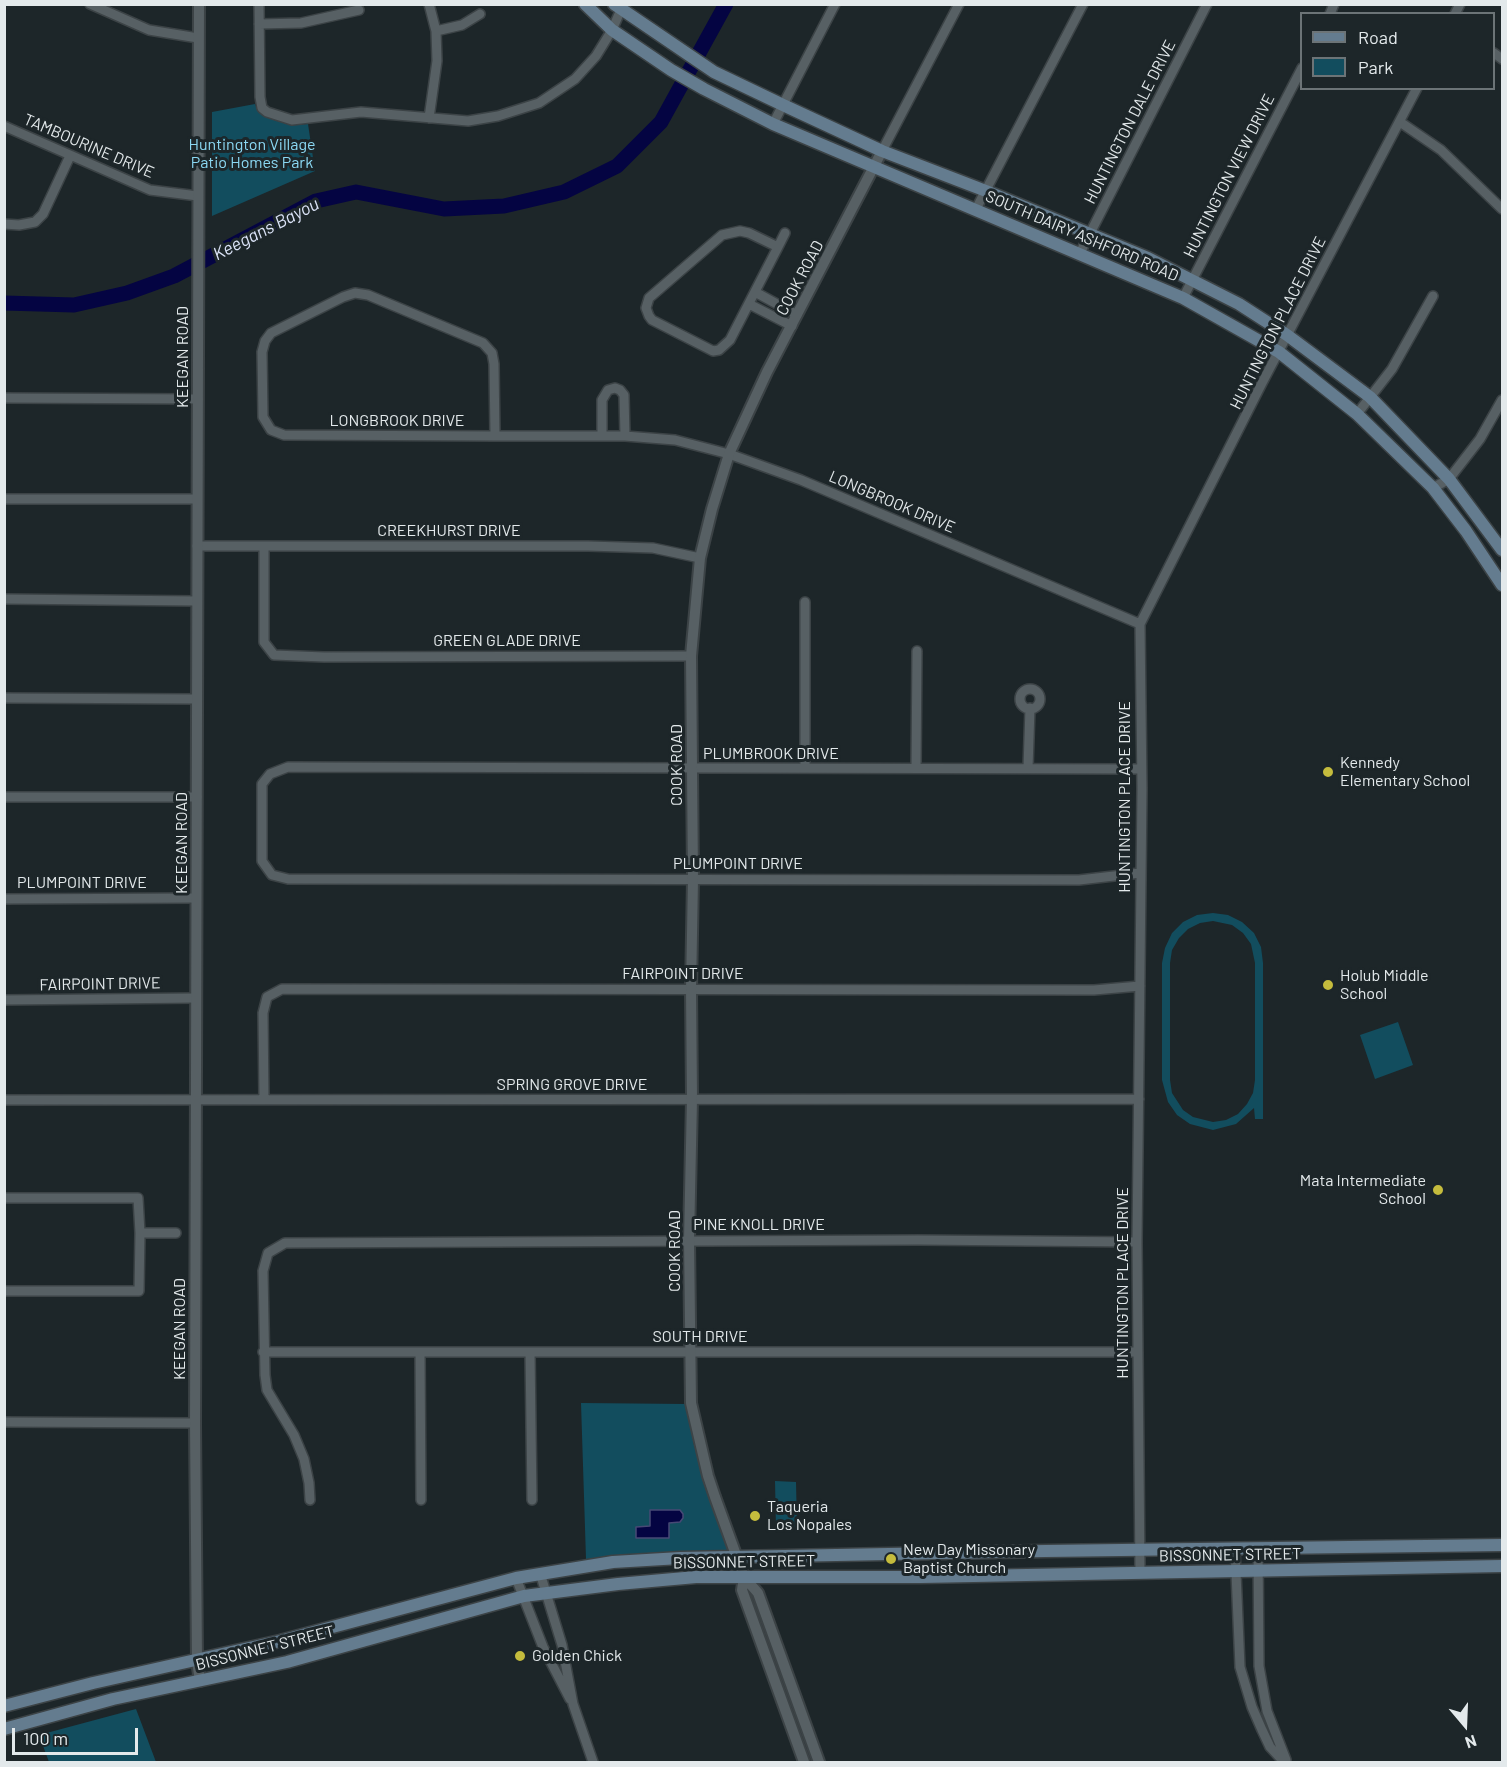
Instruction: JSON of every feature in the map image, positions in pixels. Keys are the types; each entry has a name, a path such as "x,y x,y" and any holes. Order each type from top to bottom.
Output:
{"main road":[{"name":"SOUTH DAIRY ASHFORD ROAD","path":"585,4 612,30 671,70 773,124 1183,298 1279,352 1357,414 1433,488 1501,577"},
{"name":"SOUTH DAIRY ASHFORD ROAD","path":"619,6 682,52 714,72 882,151 1148,258 1239,304 1287,335 1370,397 1449,479 1503,550"},
{"name":"BISSONNET STREET","path":"4,1706 47,1694 280,1641 516,1578 613,1562 737,1557 1503,1545"},
{"path":"1388,1547 1388,1568"},
{"path":"947,1553 948,1576"},
{"path":"862,1555 862,1577"},
{"name":"BISSONNET STREET","path":"4,1729 113,1699 287,1662 524,1596 547,1592 673,1579 744,1577 948,1576 1503,1566"},
{"path":"381,1614 387,1634"},
{"path":"280,1641 287,1662"},
{"path":"47,1694 53,1716"}],"street":[{"path":"90,4 149,30 198,39"},
{"name":"KEEGAN ROAD","path":"199,4 195,1423 197,1660 200,1681"},
{"path":"259,4 260,103 267,112 292,120 361,112 387,112 429,118 468,120 498,116 539,103 575,79 596,56 612,30 619,6"},
{"path":"429,4 436,31 437,61 429,118"},
{"path":"773,124 835,4"},
{"name":"COOK ROAD","path":"819,1762 758,1593 744,1577 708,1476 691,1403 689,1240 693,879 691,656 700,558 729,454 767,372 960,4"},
{"path":"976,209 1083,4"},
{"name":"HUNTINGTON DALE DRIVE","path":"1080,253 1208,4"},
{"path":"259,24 301,23 359,10"},
{"path":"436,31 462,25 480,14"},
{"name":"HUNTINGTON VIEW DRIVE","path":"1183,298 1300,72"},
{"name":"HUNTINGTON PLACE DRIVE","path":"1140,1573 1137,1242 1140,624 1287,335 1416,90"},
{"path":"1400,122 1441,150 1503,209"},
{"name":"TAMBOURINE DRIVE","path":"4,126 150,190 198,196"},
{"path":"4,225 34,222 43,214 70,156"},
{"path":"778,248 740,231 722,235 649,298 646,308 652,320 713,351 725,346 730,340 778,248 785,233"},
{"path":"754,292 794,321"},
{"name":"LONGBROOK DRIVE","path":"495,436 492,352 483,343 368,295 355,293 343,297 271,333 265,341 262,352 263,417 271,430 284,435 495,436 625,436 675,440 729,454 801,480 1140,624"},
{"path":"1357,414 1392,369 1433,296"},
{"path":"749,304 794,321"},
{"path":"602,436 602,400 608,390 615,388 624,395 625,436"},
{"path":"4,398 198,399"},
{"path":"1433,488 1449,479 1480,439 1503,400"},
{"path":"4,499 197,499"},
{"name":"CREEKHURST DRIVE","path":"197,546 588,546 653,548 700,558"},
{"name":"GREEN GLADE DRIVE","path":"264,546 264,642 274,655 324,657 691,656"},
{"path":"4,599 197,600"},
{"path":"805,602 805,768"},
{"path":"916,768 917,651"},
{"path":"4,698 197,699"},
{"path":"1029,768 1030,708"},
{"name":"PLUMBROOK DRIVE","path":"336,879 288,879 272,875 262,861 262,784 270,774 288,767 1141,769"},
{"path":"4,797 197,798"},
{"name":"PLUMPOINT DRIVE","path":"336,879 1079,880 1140,873"},
{"name":"PLUMPOINT DRIVE","path":"4,898 196,898"},
{"name":"FAIRPOINT DRIVE","path":"264,1100 263,1013 267,997 282,989 1094,990 1140,986"},
{"name":"FAIRPOINT DRIVE","path":"4,1000 196,998"},
{"name":"SPRING GROVE DRIVE","path":"4,1100 1139,1099"},
{"path":"4,1198 138,1198 140,1233 139,1292 4,1291"},
{"path":"140,1233 176,1233"},
{"name":"PINE KNOLL DRIVE","path":"263,1352 263,1270 268,1253 285,1243 689,1240 1137,1242"},
{"path":"263,1352 267,1390 301,1451 309,1483 310,1500"},
{"name":"SOUTH DRIVE","path":"263,1352 1137,1352"},
{"path":"420,1352 421,1500"},
{"path":"530,1352 532,1500"},
{"path":"4,1422 195,1423"},
{"path":"1257,1549 1259,1666 1267,1711 1285,1762"},
{"path":"1234,1550 1240,1667 1252,1707 1270,1747 1285,1762"},
{"path":"540,1573 562,1645 573,1704 593,1762"},
{"name":"COOK ROAD","path":"744,1577 742,1590 804,1762"},
{"path":"516,1578 543,1647 573,1704"},
{"path":"1238,1648 1258,1647"}],"green space":[{"name":"Huntington Village Patio Homes Park","path":"255,104 258,111 271,119 291,125 308,124 315,171 212,216 212,112"},
{"path":"1213,913 1228,915 1242,922 1254,933 1261,947 1263,963 1263,1119 1255,1119 1254,1108 1236,1124 1213,1130 1190,1124 1177,1115 1168,1102 1162,1080 1162,963 1165,948 1172,933 1183,922 1197,915","holes":["1213,921 1232,925 1243,933 1251,944 1255,963 1255,1080 1253,1093 1238,1114 1226,1120 1213,1122 1193,1117 1183,1110 1172,1093 1170,963 1172,950 1188,929 1200,923"]},
{"path":"1398,1022 1413,1065 1375,1079 1360,1035"},
{"path":"581,1403 686,1404 694,1445 729,1552 586,1559"},
{"path":"775,1481 796,1482 797,1527 776,1528"},
{"path":"136,1709 156,1762 49,1762 39,1735"}],"shaded area":[{"path":"650,1510 680,1510 683,1518 680,1522 669,1523 669,1538 636,1538 636,1527 650,1526"}],"waterway":[{"name":"Keegans Bayou","path":"4,303 74,305 127,293 174,276 316,201 356,192 444,209 504,206 564,192 617,166 661,122 726,4"}],"place":[{"name":"Kennedy Elementary School","path":"1328,772"},
{"name":"Holub Middle School","path":"1328,985"},
{"name":"Mata Intermediate School","path":"1438,1190"},
{"name":"Taqueria Los Nopales","path":"755,1516"},
{"name":"New Day Missonary Baptist Church","path":"891,1559"},
{"name":"Golden Chick","path":"520,1656"}]}
